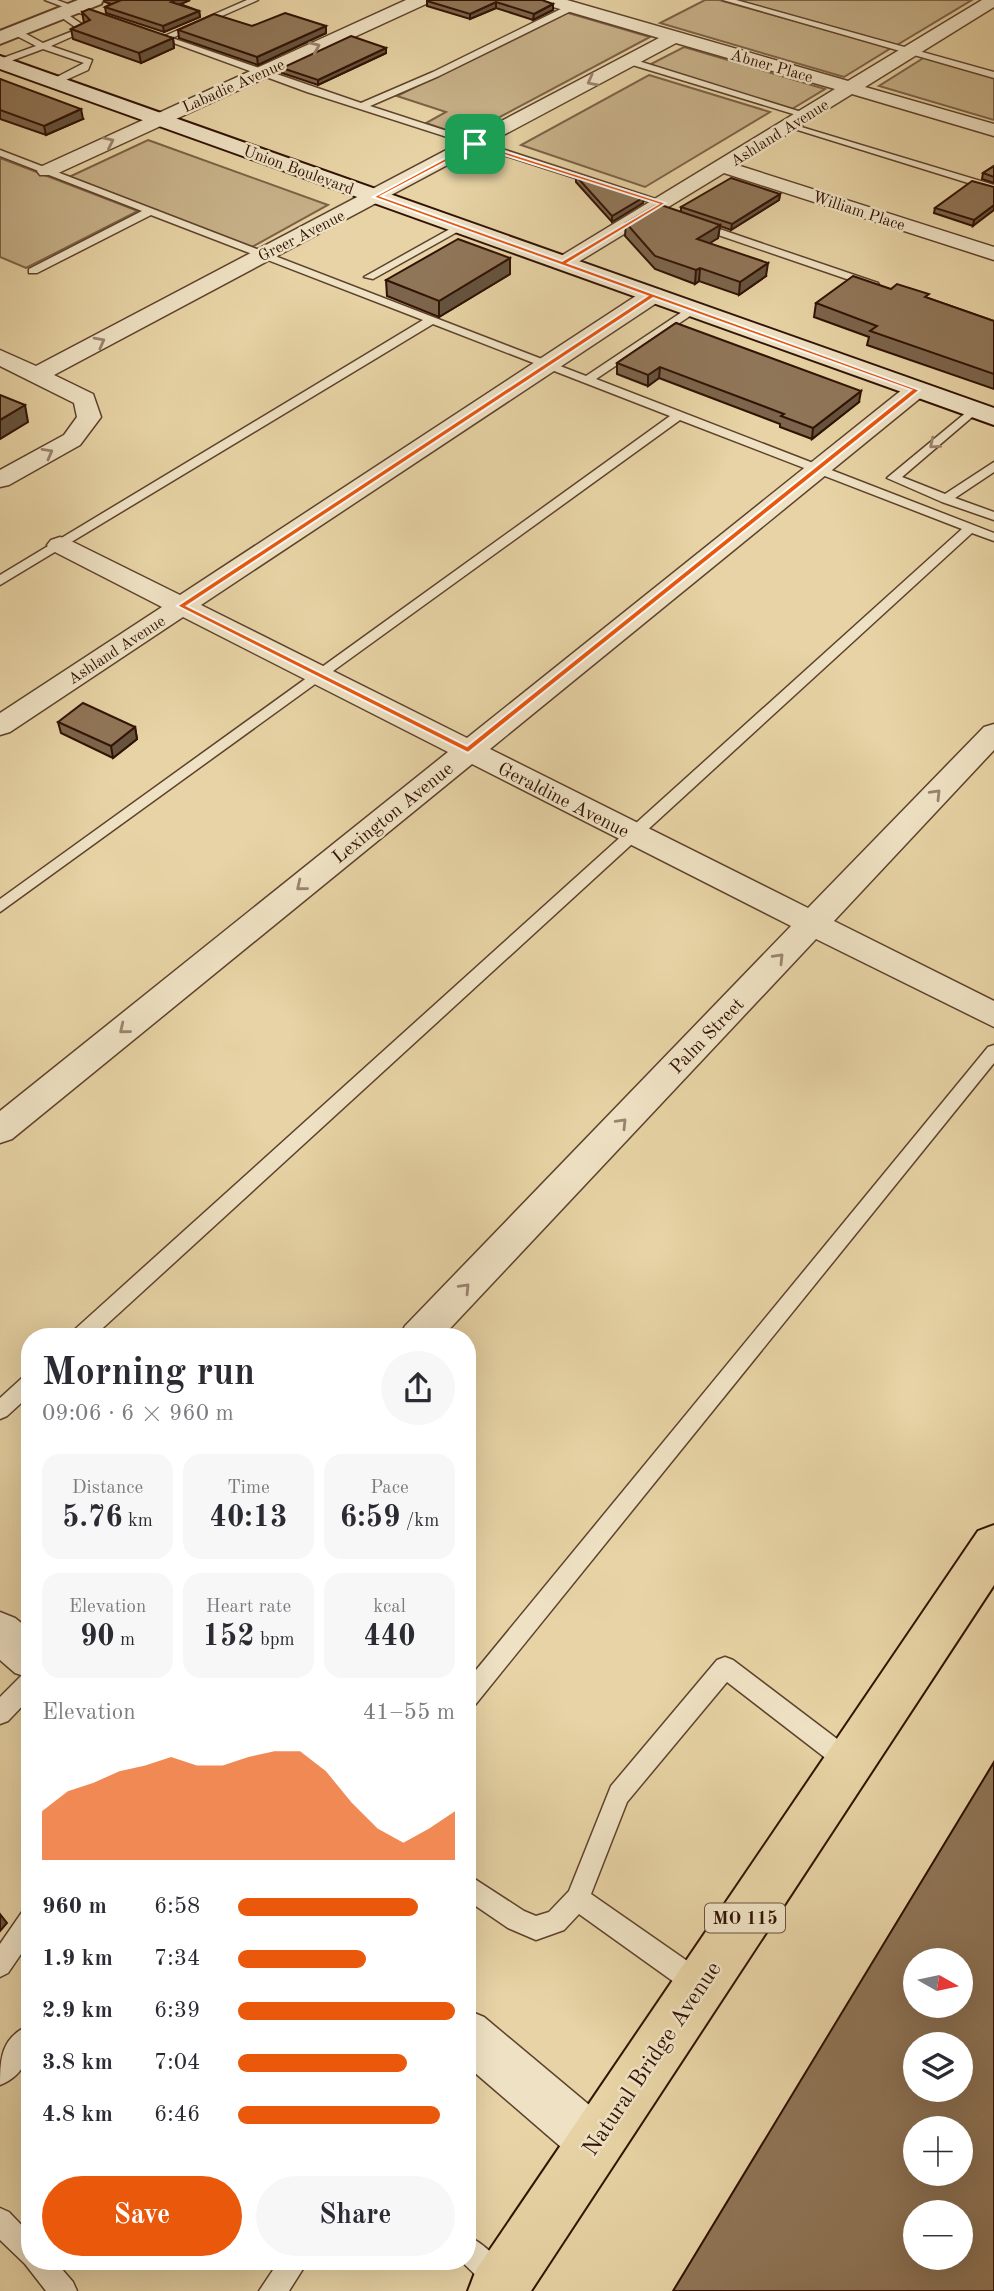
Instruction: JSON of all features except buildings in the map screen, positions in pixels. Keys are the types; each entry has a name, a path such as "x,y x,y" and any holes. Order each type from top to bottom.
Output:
{"main road":[{"path":"8,35 61,7 97,8"},
{"name":"Union Boulevard","path":"0,62 984,414"},
{"name":"Natural Bridge Avenue","path":"489,2274 594,2142 994,1546"}],"street":[{"name":"Labadie Avenue","path":"47,171 419,0"},
{"name":"Abner Place","path":"549,0 994,130"},
{"name":"Ashland Avenue","path":"563,263 668,212 724,167 994,0"},
{"name":"Greer Avenue","path":"39,374 674,37"},
{"name":"William Place","path":"724,167 994,254"},
{"name":"Ashland Avenue","path":"0,726 653,295"},
{"path":"0,357 85,399 89,417 72,440 0,480"},
{"name":"Lexington Avenue","path":"0,1130 916,390"},
{"name":"Geraldine Avenue","path":"60,545 994,1015"},
{"name":"Palm Street","path":"427,1328 994,733"},
{"path":"0,1632 21,1650"},
{"path":"476,2042 594,2142"}],"lane":[{"path":"164,38 254,0"},
{"path":"727,0 994,75"},
{"path":"0,62 85,29 61,7"},
{"path":"362,106 436,74 572,7"},
{"path":"151,34 259,73 475,144 886,289"},
{"path":"8,35 89,62 85,68 54,82"},
{"path":"629,61 994,188"},
{"path":"0,153 994,537"},
{"path":"33,271 150,211"},
{"path":"369,277 461,227"},
{"path":"586,381 692,310"},
{"path":"0,581 430,320"},
{"path":"984,414 893,478 994,516"},
{"path":"0,907 677,416"},
{"path":"946,499 994,466"},
{"path":"90,1328 970,528"},
{"path":"476,1687 994,1051"},
{"path":"0,1410 21,1390"},
{"path":"476,1892 516,1920 536,1928 556,1922 577,1899 620,1794 725,1667 849,1762"},
{"path":"0,1713 21,1691"},
{"path":"577,1899 700,1985"},
{"path":"0,1965 21,1934"},
{"path":"0,2073 21,2048"},
{"path":"0,2221 21,2243"},
{"path":"45,2270 64,2291"},
{"path":"272,2291 288,2270"}],"shaded area":[{"path":"705,0 719,0 891,48 844,77 660,23"},
{"path":"736,0 972,0 897,45"},
{"path":"565,12 650,37 464,136 426,123 446,112 397,96"},
{"path":"684,47 825,89 792,109 649,65"},
{"path":"925,57 994,77 994,120 879,86"},
{"path":"649,75 770,112 645,187 521,145"},
{"path":"148,140 328,205 252,247 69,177"},
{"path":"0,158 138,211 26,268 0,257"}],"route":[{"path":"475,144 376,197 653,295 181,606 468,750 916,390 692,310 653,295 563,263 663,203 475,144"}]}
